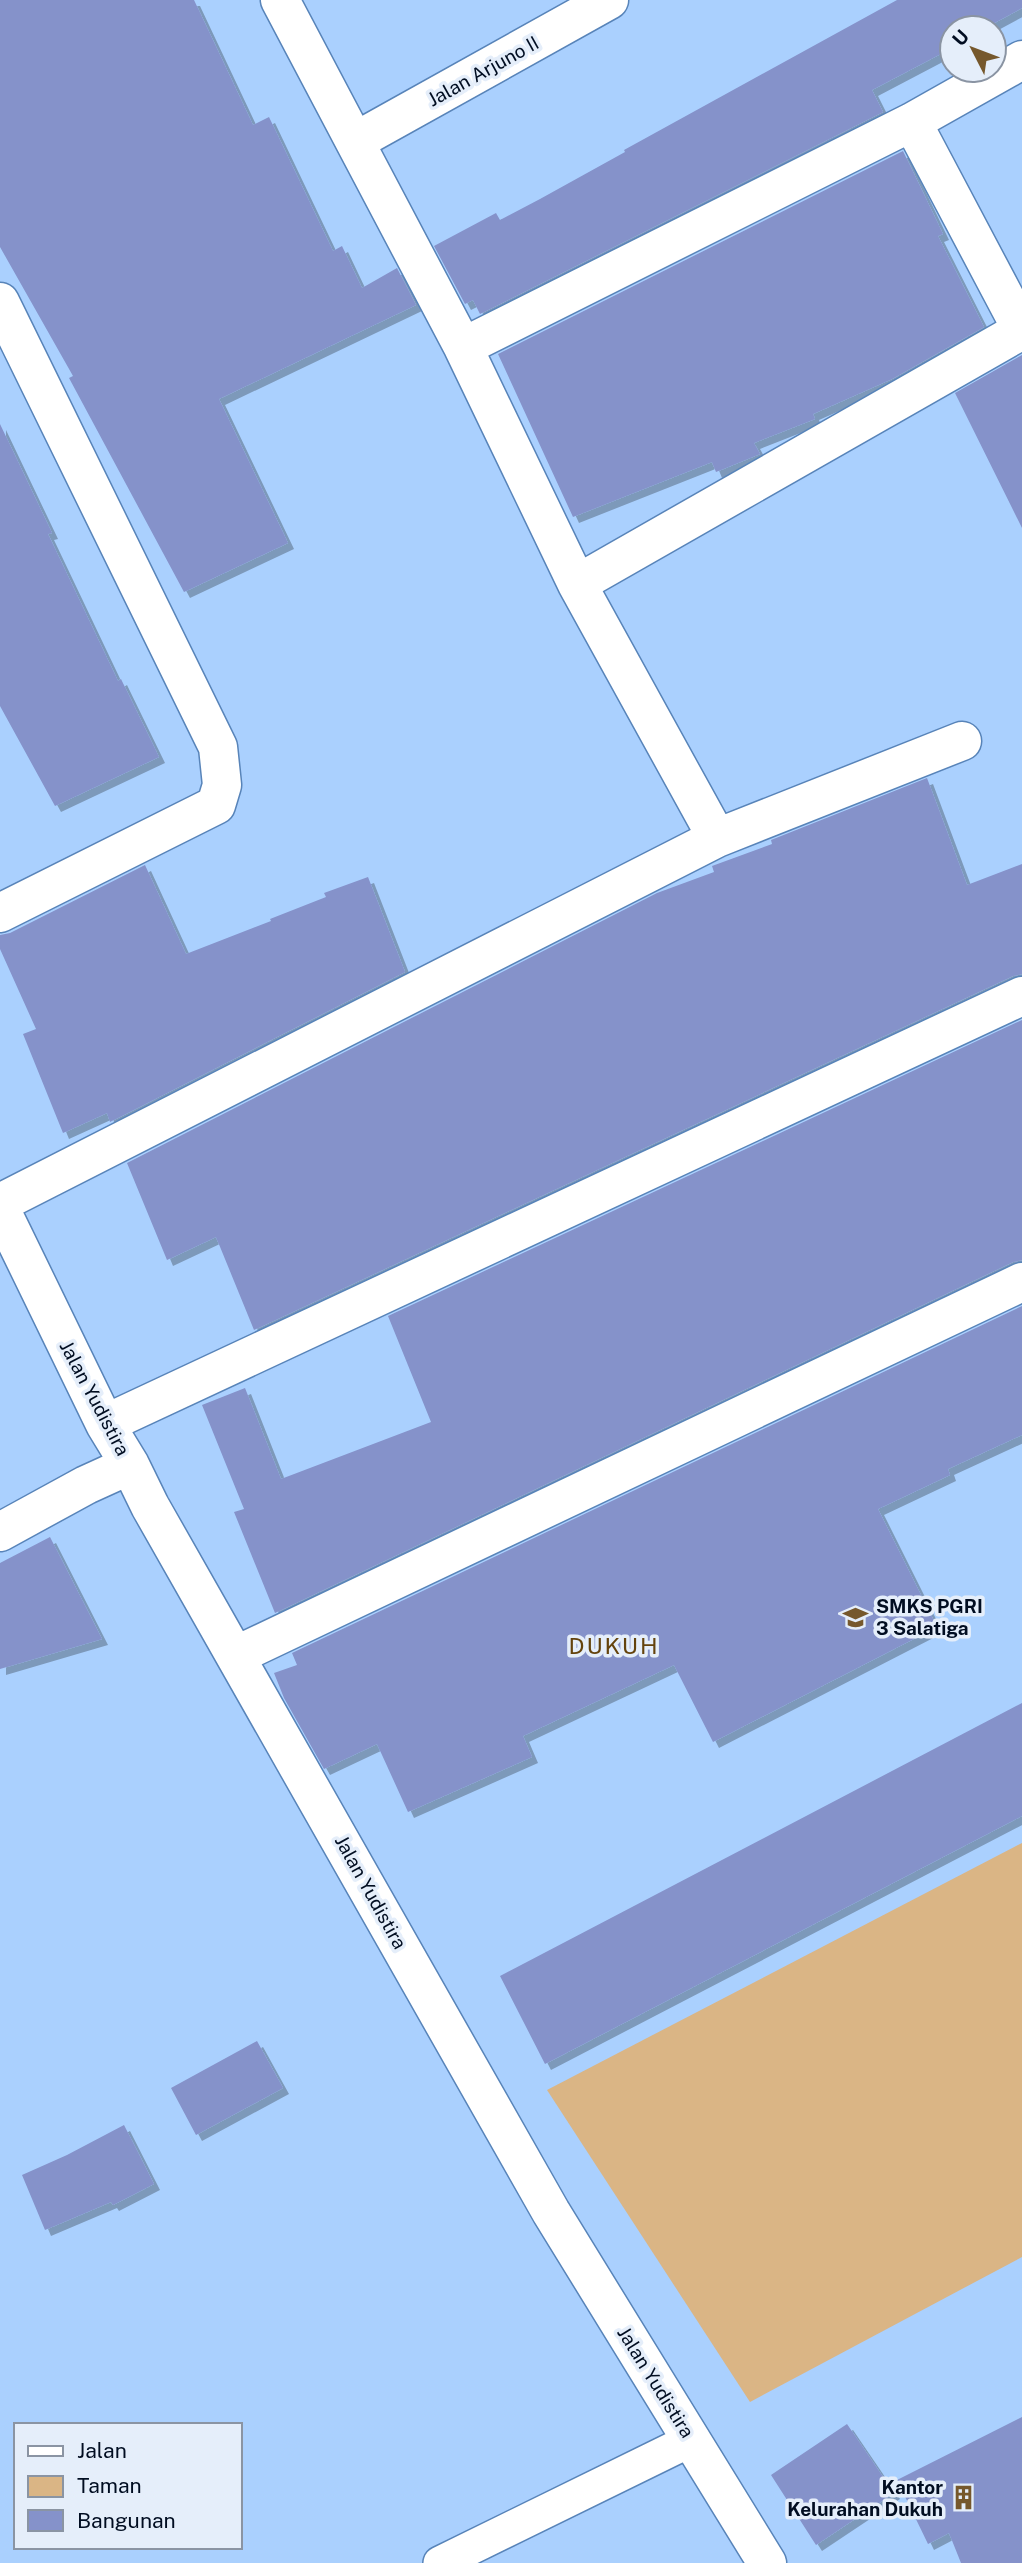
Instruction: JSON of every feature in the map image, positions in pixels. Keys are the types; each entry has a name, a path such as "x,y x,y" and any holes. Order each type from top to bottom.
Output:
{"street":[{"path":"280,0 463,347 577,584 718,838"},
{"name":"Jalan Arjuno II","path":"356,141 609,0"},
{"path":"463,347 912,122 1022,60"},
{"path":"577,584 1022,330 912,122"},
{"path":"0,302 218,747 222,785 216,805 0,913"},
{"path":"2,1214 718,838 962,741"},
{"path":"105,1424 1022,996"},
{"name":"Jalan Yudistira","path":"2,1214 105,1424 130,1465 150,1506 551,2212 767,2563"},
{"path":"237,1656 1022,1282"},
{"path":"0,1532 86,1485 130,1465"}],"lane":[{"path":"440,2563 691,2440"}],"green space":[{"path":"1022,1843 1022,2257 750,2402 547,2090"}],"building":[{"path":"0,0 194,0 253,125 269,117 333,251 342,246 362,288 397,268 416,305 219,399 288,543 184,592 69,378 73,376 0,247"},
{"path":"897,0 1022,0 1022,8 1008,16 938,14 938,55 872,90 883,112 480,314 473,300 465,304 434,246 496,213 500,220 625,152 624,150"},
{"path":"903,151 943,234 938,236 984,327 892,379 813,414 815,419 754,443 760,454 716,472 712,462 573,517 498,354"},
{"path":"1022,355 1022,528 955,393"},
{"path":"0,424 52,533 48,534 118,681 121,679 159,757 55,806 0,706"},
{"path":"927,778 967,885 1022,864 1022,974 254,1330 216,1237 167,1260 127,1163 657,893 714,872 712,866 772,844 771,840"},
{"path":"145,865 186,954 271,921 270,919 326,897 324,893 368,877 405,972 110,1122 107,1113 63,1133 23,1034 36,1029 0,949 0,935 10,933"},
{"path":"1022,1020 1022,1260 275,1613 234,1512 244,1509 202,1405 245,1388 281,1479 431,1422 388,1316"},
{"path":"1022,1306 1022,1435 948,1469 950,1475 878,1509 937,1627 713,1742 674,1665 523,1736 532,1757 408,1812 377,1744 324,1769 284,1698 274,1673 297,1665 292,1653"},
{"path":"50,1537 102,1639 0,1669 0,1563"},
{"path":"1022,1703 1022,1816 545,2064 500,1976"},
{"path":"257,2041 283,2088 196,2135 171,2088"},
{"path":"124,2125 154,2184 113,2205 111,2202 45,2230 22,2175"},
{"name":"Kantor Kelurahan Dukuh","path":"1022,2417 1022,2563 961,2563 949,2533 928,2544 897,2480"},
{"path":"847,2424 894,2493 816,2545 771,2475"}],"place":[{"name":"SMKS PGRI 3 Salatiga","path":"856,1617"},
{"name":"Kantor Kelurahan Dukuh","path":"963,2498"}],"district":[{"name":"DUKUH","path":"614,1645"}]}
